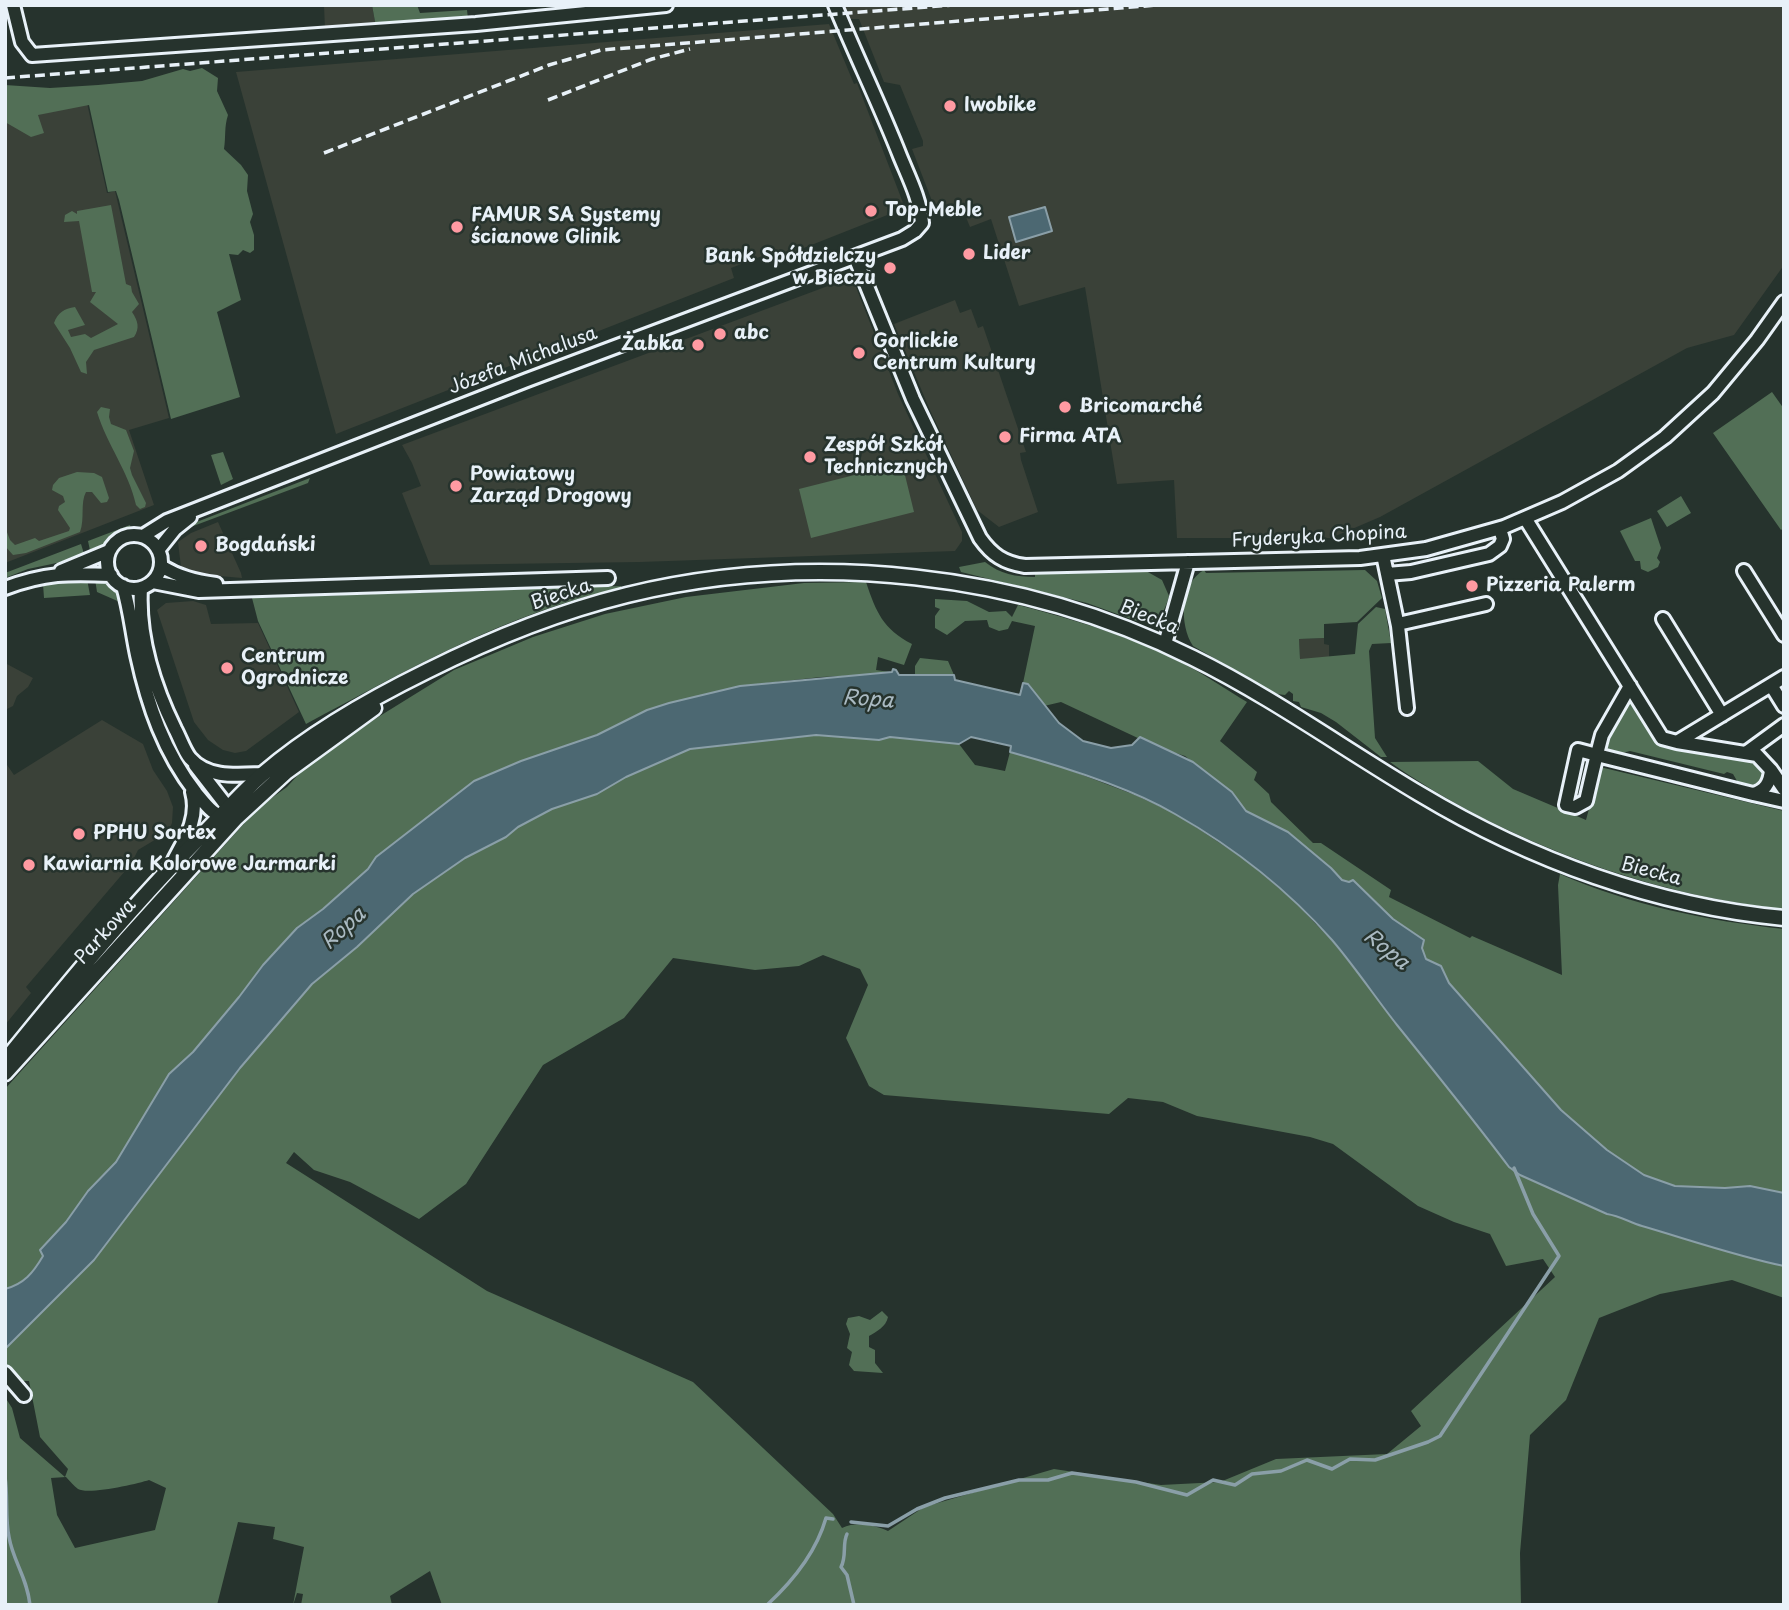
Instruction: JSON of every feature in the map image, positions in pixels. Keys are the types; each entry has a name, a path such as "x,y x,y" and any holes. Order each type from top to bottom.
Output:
{"main road":[{"name":"Biecka","path":"228,814 262,775 299,746 372,698 530,625 628,595 697,581 821,572 900,576 1003,592 1071,609 1165,644 1250,689 1421,794 1529,851 1600,878 1685,902 1784,918"},
{"name":"Biecka","path":"228,814 368,712 456,657"},
{"name":"Parkowa","path":"5,1061 90,956 171,865 228,814"},
{"name":"Parkowa","path":"5,1073 228,814"}],"street":[{"path":"13,5 22,42 32,55 476,24 666,5"},
{"name":"Józefa Michalusa","path":"143,536 167,521 437,415 902,239 915,231 922,223 921,208 878,99 835,5"},
{"name":"Fryderyka Chopina","path":"855,257 914,399 980,538 1001,560 1033,566 1336,559 1426,550 1500,529 1562,502 1618,471 1665,437 1713,393 1784,302"},
{"name":"Józefa Michalusa","path":"159,550 175,528 200,509"},
{"path":"1525,518 1662,738 1747,752 1761,757 1784,789"},
{"path":"1387,574 1411,572 1489,554 1500,546 1503,540 1500,529"},
{"path":"133,534 143,536 152,541 159,550 161,566 147,585 140,607 145,643 158,694 191,759 228,814 206,805 190,785 163,740 148,700 123,586 111,575 107,563 109,551 123,537 133,534"},
{"path":"5,588 27,579 57,573 109,551"},
{"path":"1383,555 1398,624 1407,708"},
{"path":"1165,644 1188,562"},
{"name":"Biecka","path":"161,566 193,581 258,587"},
{"path":"1744,571 1784,635"},
{"path":"57,573 111,575"},
{"name":"Biecka","path":"123,586 147,585 199,591 258,587 608,578"},
{"path":"1398,624 1486,604"},
{"path":"1663,620 1722,715"},
{"path":"1677,742 1784,677"},
{"path":"1630,685 1603,733 1597,755 1784,801"},
{"path":"1771,685 1784,706"},
{"path":"1747,752 1784,725"},
{"path":"191,759 227,776 262,775"},
{"path":"1753,794 1767,786 1770,770"},
{"path":"171,865 194,818 195,804 190,785"},
{"path":"5,1373 24,1395"}],"shaded area":[{"path":"324,5 372,5 376,27 325,30"},
{"path":"841,5 1784,5 1784,265 1734,335 1687,348 1380,517 1331,538 1177,538 1174,480 1117,484 1085,287 1019,306 991,219 970,227 961,205 937,214 912,149 923,146 923,141 900,85 884,82 859,19 850,19"},
{"path":"829,24 854,84 857,83 905,208 781,257 778,250 731,268 734,278 336,434 236,72"},
{"path":"87,103 107,193 115,191 169,418 129,430 154,505 5,563 5,110"},
{"path":"852,277 898,394 962,532 962,541 955,551 640,562 430,565 402,493 421,486 402,445"},
{"path":"955,300 960,313 971,309 978,328 983,326 1026,452 1020,453 1021,460 1038,512 999,527 977,510 929,408 894,324"},
{"path":"218,522 242,578 185,573 181,567 178,542 191,533"},
{"name":"Centrum Ogrodnicze","path":"193,601 206,605 211,624 258,623 299,712 246,751 235,753 223,750 208,740 194,722 157,610 166,603"},
{"path":"1324,638 1324,644 1329,645 1329,658 1300,660 1299,639"},
{"path":"5,663 33,678 28,687 17,696 13,706 5,710"},
{"path":"102,720 143,744 153,770 167,791 173,807 172,823 168,832 138,850 131,864 26,987 31,993 5,1025 5,762 14,775"}],"green space":[{"path":"372,5 417,5 420,13 467,10 468,19 376,27"},
{"path":"202,68 218,78 217,91 228,115 224,149 248,175 247,191 253,214 250,222 254,235 254,250 250,253 243,250 238,255 229,254 241,300 217,312 240,397 171,419 119,200 116,191 108,192 89,105 38,115 44,133 31,137 5,122 5,85 50,88 98,85 142,81 183,69 190,71"},
{"path":"111,205 126,284 131,286 139,304 132,312 138,328 134,337 94,350 86,362 87,374 81,372 54,323 57,316 75,307 85,325 68,330 71,337 85,334 91,338 118,324 90,302 96,292 92,292 79,221 64,222 65,215 72,211 77,214 77,211"},
{"path":"1772,392 1784,409 1784,528 1781,530 1713,433"},
{"path":"101,407 110,409 111,424 126,430 134,451 130,468 146,503 145,507 140,509 136,505 128,481 101,424 97,412"},
{"path":"223,452 233,479 221,485 211,455"},
{"path":"902,463 914,512 811,538 799,489"},
{"path":"77,472 94,473 102,477 109,498 107,502 101,503 92,492 86,492 80,532 26,553 13,555 5,546 5,527 15,545 35,538 39,541 69,531 70,528 58,510 65,502 63,496 52,490 59,478"},
{"path":"310,478 308,483 188,528 177,535 194,523"},
{"path":"1681,496 1691,513 1667,527 1657,511"},
{"path":"1651,518 1661,548 1657,558 1660,562 1658,567 1648,572 1641,569 1640,561 1635,561 1620,531"},
{"path":"130,525 131,529 91,555 88,541"},
{"path":"81,544 85,557 28,569 5,578 5,573"},
{"path":"985,562 1002,572 1028,577 1035,577 1035,574 1146,571 1162,580 1169,596 1157,618 1142,623 1087,603 961,572 959,567"},
{"path":"1204,570 1206,573 1365,570 1377,581 1382,598 1357,622 1324,624 1324,638 1299,639 1300,659 1355,654 1358,624 1376,607 1385,609 1391,643 1372,644 1369,651 1375,738 1387,757 1381,757 1321,713 1301,707 1299,702 1293,701 1293,694 1289,691 1285,695 1277,694 1193,646 1185,627 1184,605 1190,584"},
{"path":"87,579 90,595 44,598 43,584"},
{"path":"95,579 113,586 122,603 97,592"},
{"path":"866,582 873,602 887,626 912,644 904,665 878,657 876,670 889,672 887,674 821,677 740,686 647,710 597,735 521,761 474,781 376,857 368,869 297,928 261,967 193,1052 169,1074 116,1162 88,1191 66,1222 40,1250 43,1256 32,1272 23,1281 5,1289 5,1089 259,807 287,787 307,765 454,670 533,637 605,614 686,597 804,583"},
{"path":"621,586 499,627 306,724 258,621 252,598"},
{"path":"935,599 967,601 989,612 1006,611 1012,617 1018,605 1061,617 1146,646 1202,674 1247,702 1220,741 1257,772 1254,780 1269,794 1271,802 1313,843 1321,843 1391,890 1389,897 1470,938 1472,936 1562,975 1558,885 1560,874 1614,895 1670,910 1784,929 1784,1193 1750,1186 1675,1186 1644,1175 1607,1150 1561,1110 1448,983 1441,966 1426,959 1422,948 1424,940 1393,919 1349,882 1342,880 1288,832 1246,811 1232,792 1185,756 1157,747 1061,702 1044,706 1028,684 1023,683 1035,626 1012,621 1008,629 999,631 989,627 987,620 965,621 947,635 935,628 935,616 940,609 935,607"},
{"path":"920,658 948,661 954,675 915,674 915,666"},
{"path":"150,686 166,723 219,807 208,800 176,753 159,715"},
{"path":"1631,696 1653,739 1755,757 1764,776 1759,789 1740,786 1733,774 1727,772 1724,774 1630,751 1615,755 1606,753 1603,747 1624,700"},
{"path":"816,735 879,740 890,737 959,744 975,765 1005,771 1010,752 1051,763 1135,795 1176,814 1244,859 1292,899 1332,941 1520,1175 1607,1214 1748,1258 1784,1266 1784,1298 1732,1280 1660,1294 1599,1318 1566,1400 1530,1435 1520,1553 1521,1605 442,1605 430,1571 390,1596 392,1605 301,1605 303,1594 297,1593 293,1605 304,1547 273,1539 275,1527 238,1522 217,1605 5,1605 5,1397 12,1408 20,1438 65,1477 68,1469 40,1437 29,1381 19,1381 5,1365 5,1349 55,1299 248,1058 312,984 357,947 413,894 465,858 506,837 518,827 552,809 597,794 628,775 690,749","holes":["823,955 860,969 868,985 846,1038 869,1086 884,1095 1109,1114 1128,1098 1163,1102 1197,1116 1310,1137 1333,1144 1418,1206 1490,1234 1506,1266 1543,1259 1555,1277 1411,1411 1421,1426 1387,1454 1276,1459 1220,1482 1161,1485 1054,1469 924,1507 888,1531 865,1525 842,1528 833,1514 693,1382 487,1291 286,1163 294,1152 314,1170 350,1182 419,1219 466,1184 543,1065 624,1018 673,958 755,970 799,966","66,1477 78,1489 92,1491 149,1480 166,1488 155,1530 75,1548 57,1515 51,1478"]},
{"path":"1478,761 1513,789 1586,820 1600,767 1784,811 1784,909 1682,891 1578,860 1479,816 1390,762"},
{"path":"882,1311 888,1317 887,1321 869,1336 869,1347 875,1350 875,1363 883,1373 854,1371 849,1365 852,1352 847,1348 850,1334 846,1324 848,1318 859,1316 870,1320"}],"water":[{"path":"1045,207 1052,231 1016,242 1009,217"},
{"name":"Ropa","path":"893,669 899,675 954,675 955,680 1020,695 1023,683 1028,684 1059,723 1083,741 1111,748 1132,745 1140,737 1193,762 1232,792 1246,811 1288,832 1342,880 1353,880 1393,919 1424,940 1422,948 1426,959 1441,966 1449,983 1561,1110 1607,1150 1644,1175 1675,1186 1750,1186 1784,1193 1784,1266 1748,1258 1607,1214 1520,1175 1509,1167 1340,950 1315,922 1259,871 1218,841 1157,804 1116,786 1010,752 1011,746 971,737 959,744 890,737 879,740 816,735 690,749 626,777 597,794 552,809 465,858 413,894 357,947 312,984 240,1068 94,1260 5,1349 5,1289 23,1281 36,1268 43,1256 40,1250 66,1222 88,1191 116,1162 169,1074 193,1052 263,965 297,928 368,869 376,857 474,781 521,761 597,735 647,710 669,703 740,686 892,672"}],"waterway":[{"path":"851,1522 888,1526 917,1509 945,1498 1019,1480 1048,1480 1072,1473 1136,1482 1187,1495 1213,1480 1235,1485 1252,1474 1281,1471 1307,1460 1332,1469 1350,1459 1375,1460 1440,1436 1559,1256 1533,1214 1514,1168"},
{"path":"5,1477 9,1537 30,1605"},
{"path":"767,1605 802,1566 816,1543 826,1518 833,1519"},
{"path":"847,1534 841,1567 847,1575 854,1605"}],"railway":[{"path":"5,78 953,5"},
{"path":"324,153 549,65 601,50 1158,5"},
{"path":"548,100 652,59 690,49"}],"place":[{"name":"Iwobike","path":"950,106"},
{"name":"Top-Meble","path":"871,211"},
{"name":"FAMUR SA Systemy ścianowe Glinik","path":"457,227"},
{"name":"Lider","path":"969,254"},
{"name":"Bank Spółdzielczy w Bieczu","path":"890,268"},
{"name":"abc","path":"720,334"},
{"name":"Żabka","path":"698,345"},
{"name":"Gorlickie Centrum Kultury","path":"859,353"},
{"name":"Bricomarché","path":"1065,407"},
{"name":"Firma ATA","path":"1005,437"},
{"name":"Zespół Szkół Technicznych","path":"810,457"},
{"name":"Powiatowy Zarząd Drogowy","path":"456,486"},
{"name":"Bogdański","path":"201,546"},
{"name":"Pizzeria Palerm","path":"1472,586"},
{"name":"Centrum Ogrodnicze","path":"227,668"},
{"name":"PPHU Sortex","path":"79,834"},
{"name":"Kawiarnia Kolorowe Jarmarki","path":"29,865"}]}
